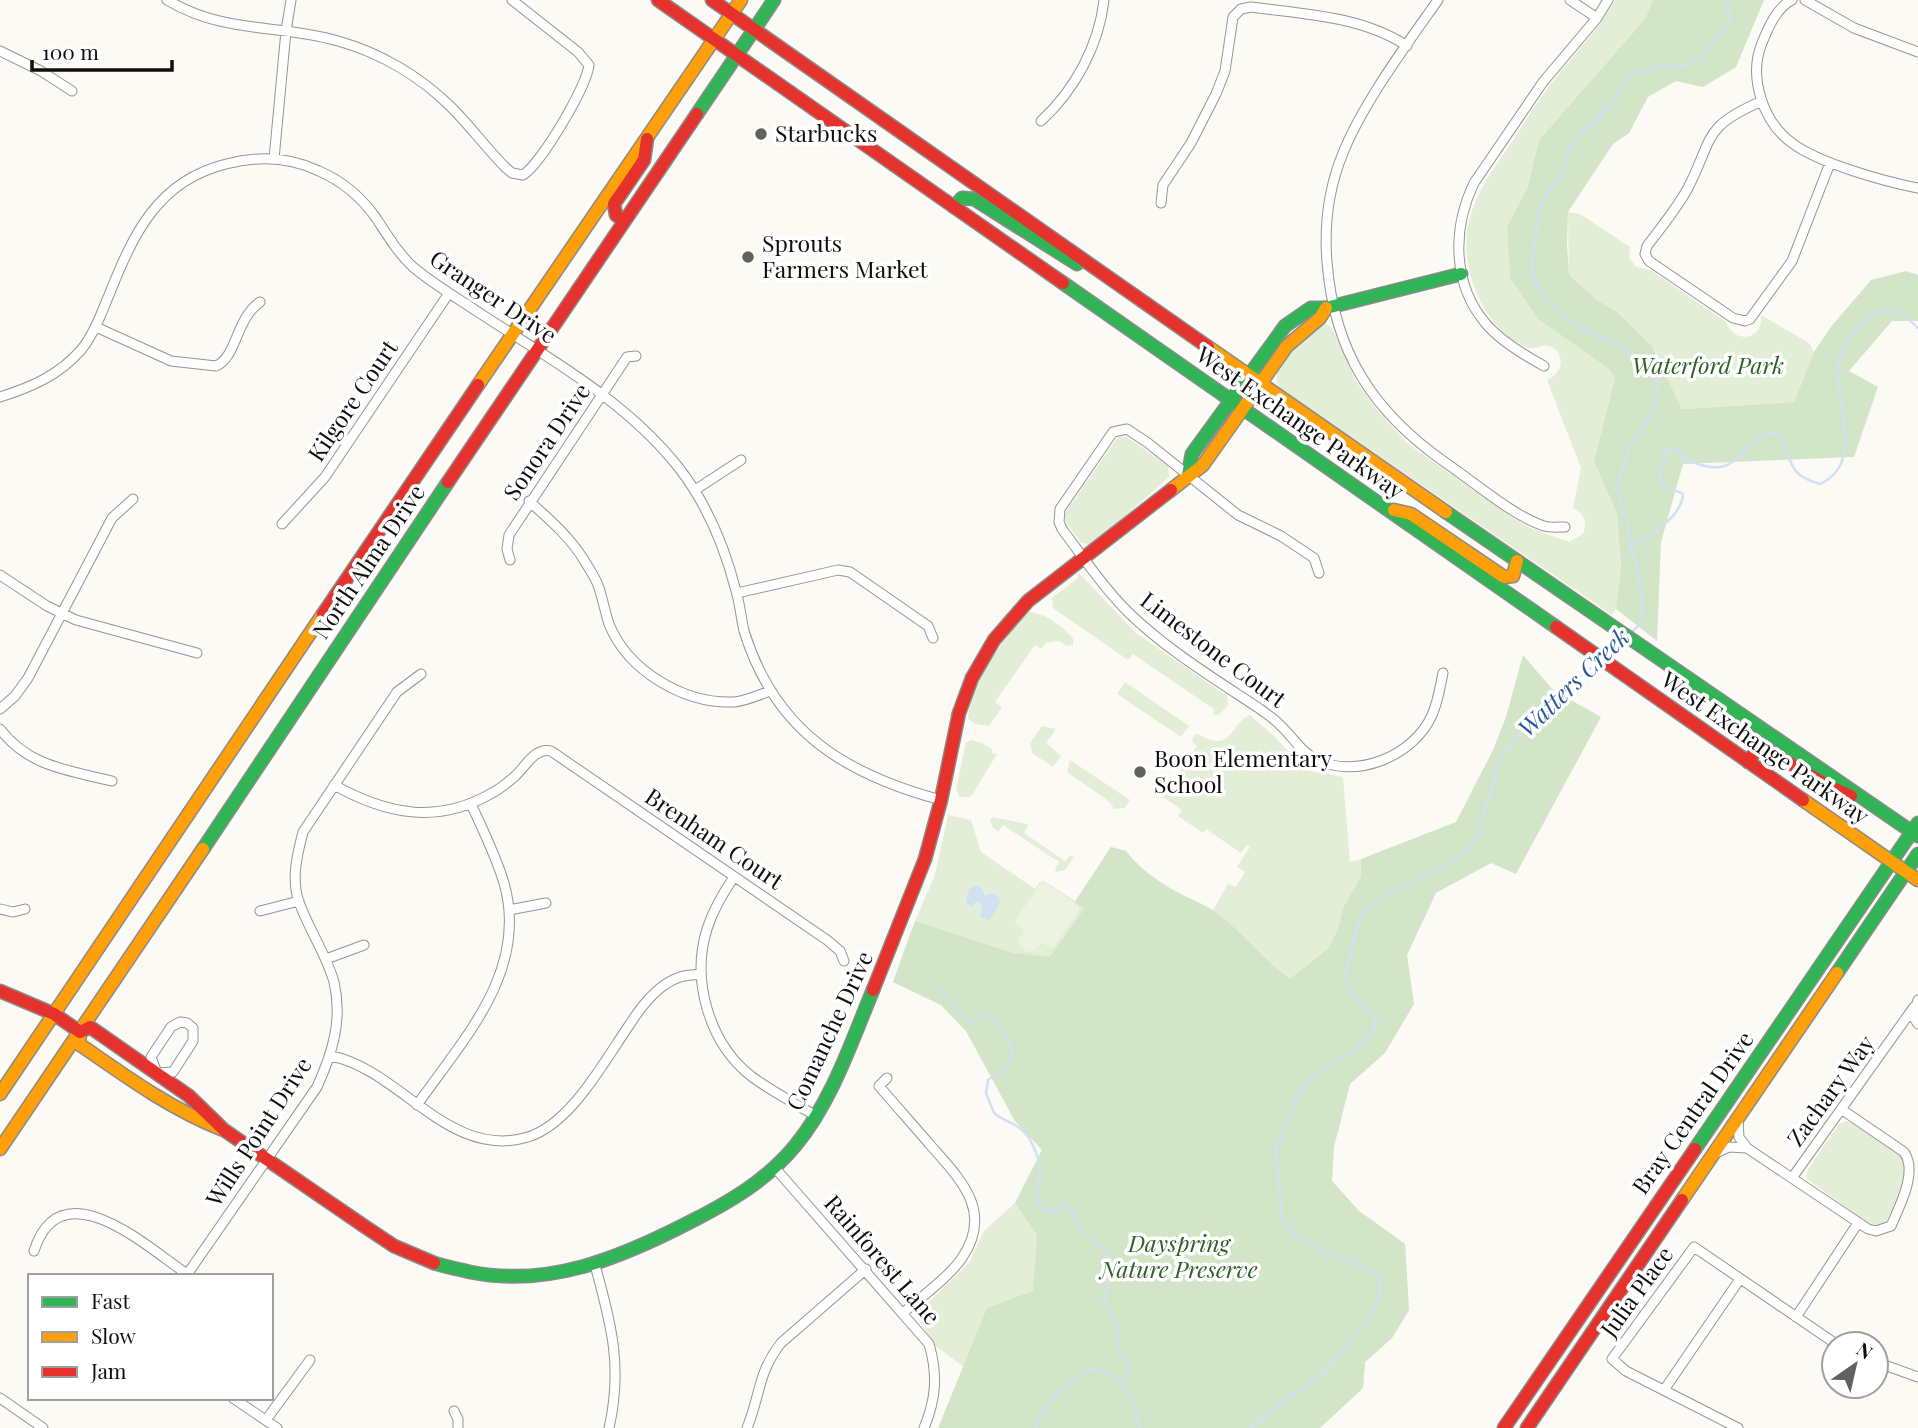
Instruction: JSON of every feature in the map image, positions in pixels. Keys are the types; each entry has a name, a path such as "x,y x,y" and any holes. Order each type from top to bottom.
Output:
{"main road":[{"name":"West Exchange Parkway","path":"658,0 1918,880"},
{"name":"West Exchange Parkway","path":"712,0 1577,603 1868,802 1916,830"},
{"name":"North Alma Drive","path":"0,1094 741,0"},
{"name":"North Alma Drive","path":"0,1149 774,0"},
{"path":"624,221 616,215 614,204 644,160 648,135"},
{"path":"954,207 963,198 974,199 1066,258 1111,279"},
{"name":"Comanche Drive","path":"1188,475 1192,454 1274,338 1295,317 1311,308 1329,307 1461,274"},
{"name":"Comanche Drive","path":"80,1032 90,1027 189,1096 224,1130 394,1246 442,1266 490,1276 520,1277 548,1275 595,1265 648,1244 730,1202 775,1168 796,1145 827,1098 890,951 925,859 941,800 959,713 981,661 1002,630 1028,601 1203,465 1294,338 1320,318 1329,307"},
{"path":"1384,507 1411,514 1503,577 1513,576 1517,561"},
{"path":"1748,762 1755,752 1763,747 1827,788 1868,802"},
{"name":"Bray Central Drive","path":"1504,1428 1916,830"},
{"name":"Bray Central Drive","path":"1527,1428 1918,854"},
{"name":"Comanche Drive","path":"0,991 54,1014 80,1032"},
{"name":"Comanche Drive","path":"80,1032 79,1044 145,1090 191,1118 224,1130"},
{"path":"145,1090 157,1073"}],"street":[{"path":"167,0 220,23 339,41 368,51 399,68 441,98 495,157 518,175 523,175 532,167 565,118 585,81 589,65 578,52 512,0"},
{"path":"274,159 291,0"},
{"path":"1041,121 1052,111 1085,64 1097,37 1104,0"},
{"path":"1438,0 1359,119 1338,165 1326,225 1329,307 1358,372 1384,410 1405,432 1520,514 1547,527 1566,527"},
{"path":"1570,0 1597,18"},
{"path":"1544,366 1524,355 1487,326 1467,294 1461,274 1459,231 1466,200 1474,183 1551,72 1597,18 1608,0"},
{"path":"1805,0 1854,28 1918,52"},
{"path":"1789,1 1769,26 1759,49 1756,69 1762,101 1774,125 1792,143 1830,163 1918,188"},
{"path":"1161,202 1163,185 1194,137 1216,94 1225,71 1233,17 1241,9 1251,7 1350,22 1379,30 1407,46"},
{"path":"0,51 41,71 72,91"},
{"path":"1762,101 1734,113 1718,126 1707,142 1688,189 1647,246 1645,254 1649,261 1733,318 1745,321 1753,315 1792,261 1830,163"},
{"name":"Granger Drive","path":"0,397 40,383 53,375 82,348 96,327 134,236 168,194 187,180 212,168 245,160 274,159 305,165 340,182 365,204 402,255 428,279 601,394 663,449 695,490 724,552 753,656 770,691 793,721 813,742 847,764 913,793 941,800"},
{"name":"Kilgore Court","path":"282,524 325,477 449,293"},
{"path":"96,327 164,359 216,366 228,357 242,322 249,311 260,302"},
{"name":"Sonora Drive","path":"510,560 507,549 509,534 529,501 627,357 636,356"},
{"name":"Limestone Court","path":"1188,475 1131,431 1122,429 1113,432 1060,509 1058,515 1062,529 1108,590 1144,626 1184,657 1275,719 1303,750 1325,763 1344,767 1367,765 1395,753 1409,744 1432,716 1443,673"},
{"path":"695,490 741,460"},
{"path":"1188,475 1249,522 1267,528 1314,558 1319,573"},
{"path":"0,709 15,696 28,678 112,518 133,499"},
{"path":"529,501 558,526 582,557 598,585 610,624 619,641 630,656 653,677 686,694 710,700 736,702 770,691"},
{"path":"737,593 838,570 850,572 928,626 933,639"},
{"path":"0,575 62,614 88,624 198,653"},
{"name":"Wills Point Drive","path":"187,1274 317,1087 331,1056 336,1033 337,1003 334,983 299,901 296,858 303,832 397,692 421,674"},
{"path":"0,729 19,750 34,760 112,781"},
{"name":"Brenham Court","path":"471,804 494,793 544,749 557,755 827,940 840,951 844,961"},
{"path":"334,785 361,800 391,810 415,813 446,811 471,804 504,883 509,910 508,951 501,975 486,1005 417,1105"},
{"path":"734,877 716,906 702,950 701,974 705,1003 731,1055 752,1076 816,1116"},
{"path":"260,911 299,901"},
{"path":"509,910 545,903"},
{"path":"0,909 7,912 24,909"},
{"path":"326,959 363,945"},
{"path":"331,1056 356,1063 451,1127 473,1137 496,1141 527,1137 548,1128 566,1113 643,1005 659,989 680,977 701,974"},
{"path":"1916,1004 1913,1016 1917,1023"},
{"name":"Zachary Way","path":"1792,1178 1916,1004"},
{"path":"180,1022 191,1025 195,1032 193,1041 173,1072 157,1073 151,1057 171,1027 180,1022"},
{"name":"Zachary Way","path":"1902,1026 1917,1023"},
{"path":"887,1077 879,1086 964,1183 974,1210 975,1226 971,1242 960,1261 904,1313"},
{"path":"1741,1114 1737,1129 1747,1148 1858,1223 1876,1231 1891,1226 1913,1175 1912,1162 1905,1152 1841,1109"},
{"path":"1712,1157 1729,1147 1747,1148"},
{"name":"Rainforest Lane","path":"775,1168 929,1344 935,1363 934,1404 925,1428"},
{"path":"34,1251 40,1232 60,1218 90,1214 115,1224 185,1274"},
{"path":"1796,1317 1858,1223"},
{"name":"Julia Place","path":"1664,1390 1618,1367 1612,1359 1694,1247 1740,1279"},
{"path":"595,1265 611,1322 616,1355 614,1406 609,1428"},
{"path":"747,1428 755,1409 761,1376 781,1343 866,1269"},
{"path":"1734,1427 1664,1390 1740,1279 1820,1333"},
{"path":"266,1420 310,1360"},
{"path":"1890,1367 1918,1377"},
{"path":"0,1398 43,1428"},
{"path":"236,1400 277,1428"},
{"path":"454,1411 458,1428"}],"green space":[{"path":"1615,0 1653,0 1645,19 1539,140 1528,186 1507,227 1510,278 1538,319 1609,369 1615,378 1594,461 1617,514 1621,567 1616,609 1612,615 1280,388 1277,380 1278,371 1290,352 1324,323 1332,328 1356,381 1377,410 1408,444 1528,527 1569,542 1583,534 1584,518 1573,508 1581,468 1547,380 1555,375 1560,367 1559,354 1552,347 1526,347 1514,341 1493,321 1473,283 1466,241 1477,198 1492,172 1542,96"},
{"path":"1653,0 1764,0 1736,67 1703,87 1676,81 1648,97 1629,133 1613,144 1568,212 1569,275 1597,300 1616,311 1652,346 1682,409 1794,402 1814,352 1830,328 1871,280 1906,271 1918,275 1918,321 1892,321 1849,371 1878,387 1854,457 1683,464 1661,542 1657,641 1616,609 1621,567 1617,514 1594,461 1615,378 1609,369 1538,319 1510,278 1507,227 1528,186 1539,140 1645,19"},
{"name":"Waterford Park","path":"1568,212 1580,214 1630,247 1629,257 1635,266 1652,271 1726,322 1735,334 1753,334 1761,323 1761,315 1809,343 1814,352 1794,402 1682,409 1652,346 1616,311 1597,300 1569,275"},
{"path":"1118,437 1127,437 1168,466 1169,477 1116,524 1089,544 1081,543 1064,519 1065,513"},
{"path":"1078,572 1136,633 1227,696 1228,705 1219,715 1213,715 1215,710 1133,654 1128,660 1053,608 1052,598 1078,578"},
{"path":"1029,612 1041,615 1058,625 1073,638 1073,645 1067,646 1059,641 1046,643 1041,649 1035,645 995,702 1002,707 989,726 975,724 968,718 970,704 982,675 1009,634"},
{"name":"Dayspring Nature Preserve","path":"1523,655 1553,690 1601,717 1516,874 1491,863 1436,893 1407,955 1414,1004 1385,1053 1350,1084 1334,1146 1332,1181 1359,1211 1405,1244 1409,1310 1392,1338 1365,1362 1363,1388 1320,1428 938,1428 987,1308 1033,1291 1037,1235 1015,1203 1042,1150 1015,1121 966,1031 941,1005 893,982 915,921 1013,953 1050,957 1084,909 1075,902 1111,847 1126,851 1161,883 1214,911 1290,979 1329,947 1344,906 1361,876 1361,859 1456,822 1493,750 1506,717"},
{"path":"1125,682 1189,726 1181,737 1117,694"},
{"name":"Dayspring Nature Preserve","path":"1250,715 1311,771 1343,777 1350,862 1361,859 1361,876 1344,906 1329,947 1304,967 1342,1117 1334,1146 1332,1181 1359,1211 1405,1244 1409,1310 1392,1338 1365,1362 1363,1388 1320,1428 1047,1428 934,1345 916,1315 969,1263 984,1231 1015,1203 1042,1150 1015,1121 966,1031 941,1005 893,982 935,875 948,815 971,820 981,852 1035,889 1044,881 1075,901 1111,847 1126,851 1154,878 1213,910 1228,884 1236,887 1245,872 1237,867 1250,847 1247,845 1241,853 1206,829 1203,833 1178,816 1182,810 1163,797 1197,746 1192,742 1194,735 1198,734 1209,740 1224,740"},
{"path":"1042,726 1056,729 1046,743 1061,756 1053,767 1032,753 1030,743"},
{"path":"972,740 982,743 992,749 992,753 997,754 972,795 960,797 956,789 966,742"},
{"path":"1070,760 1130,800 1125,808 1114,809 1110,802 1067,772"},
{"path":"993,817 1027,824 1024,833 1065,861 1070,855 1074,857 1065,870 1056,872 1059,862 1003,825 998,832 990,820"},
{"path":"1041,883 1079,906 1079,910 1054,947 1050,948 1042,942 1035,951 1027,952 1019,945 1019,938 1024,930 1016,925 1015,921"},
{"path":"1853,1122 1903,1157 1907,1171 1891,1216 1885,1224 1871,1226 1807,1179 1807,1171 1839,1124"}],"water":[{"path":"975,885 982,888 985,896 993,893 1000,898 998,900 1001,902 989,920 980,917 982,905 976,901 972,907 966,903 969,889"}],"waterway":[{"name":"Watters Creek","path":"1629,635 1638,626 1642,616 1641,592 1628,525 1619,500 1618,483 1631,445 1652,412 1659,382 1643,371 1619,345 1583,329 1560,314 1535,284 1532,265 1540,205 1563,172 1573,141 1615,100 1620,87 1630,74 1661,66 1688,65 1699,59 1730,23 1727,0"},
{"path":"1630,546 1663,525 1677,511 1681,502 1683,494 1661,486 1660,476 1667,451 1672,448 1687,460 1719,467 1736,459 1750,444 1774,433 1782,438 1793,467 1802,477 1820,484 1835,474 1842,460 1845,444 1838,374 1839,360 1846,342 1868,318 1887,311 1899,313 1918,328"},
{"name":"Watters Creek","path":"1606,656 1625,639"},
{"name":"Watters Creek","path":"1250,1428 1315,1380 1334,1362 1371,1314 1381,1292 1378,1275 1350,1260 1327,1255 1294,1233 1282,1221 1276,1148 1300,1092 1313,1077 1347,1055 1374,1032 1376,1018 1351,994 1345,975 1362,915 1374,902 1450,863 1468,849 1478,835 1501,756 1542,708 1598,663"},
{"path":"940,989 968,1021 985,1014 996,1022 1009,1042 1012,1056 1010,1062 988,1080 986,1093 994,1113 1020,1128 1033,1145 1040,1166 1037,1192 1041,1206 1045,1211 1064,1205 1069,1207 1083,1231 1104,1248 1110,1257 1112,1263 1104,1302 1117,1326 1118,1346 1129,1368 1127,1376 1120,1383"},
{"name":"Watters Creek","path":"1036,1428 1046,1407 1058,1392 1092,1368 1111,1375 1132,1397 1140,1428"}],"traffic: fast":[{"path":"697,114 774,0"},
{"path":"954,207 962,198 974,199 1077,264"},
{"path":"1188,475 1192,454 1285,326 1311,308 1326,308 1461,274"},
{"path":"1063,283 1556,627"},
{"path":"203,849 448,482"},
{"path":"1446,512 1918,836"},
{"path":"1695,1149 1918,823"},
{"path":"1837,973 1918,854"},
{"path":"434,1263 499,1276 527,1276 583,1267 636,1248 732,1199 784,1159 808,1129 840,1071 873,990"}],"traffic: slow":[{"path":"478,385 741,0"},
{"path":"1171,490 1203,465 1287,346 1320,318 1326,308"},
{"path":"1208,347 1446,512"},
{"path":"1394,510 1411,514 1504,577 1513,576 1517,561"},
{"path":"0,1094 323,614"},
{"path":"1803,800 1918,880"},
{"path":"0,1149 203,849"},
{"path":"1682,1200 1837,973"},
{"path":"80,1032 79,1044 113,1068 165,1101 221,1129"}],"traffic: jam":[{"path":"658,0 1063,283"},
{"path":"712,0 1208,347"},
{"path":"448,482 697,114"},
{"path":"624,221 616,215 614,204 644,160 647,139"},
{"path":"323,614 478,385"},
{"path":"873,990 925,859 941,800 959,713 972,678 994,640 1028,601 1171,490"},
{"path":"1556,627 1803,800"},
{"path":"1748,762 1755,752 1763,747 1828,786 1851,796"},
{"path":"0,991 54,1014 80,1032"},
{"path":"80,1032 90,1027 189,1096 224,1130 394,1246 434,1263"},
{"path":"1504,1428 1695,1149"},
{"path":"1527,1428 1682,1200"}],"place":[{"name":"Starbucks","path":"761,134"},
{"name":"Sprouts Farmers Market","path":"748,257"},
{"name":"Boon Elementary School","path":"1140,772"}]}
